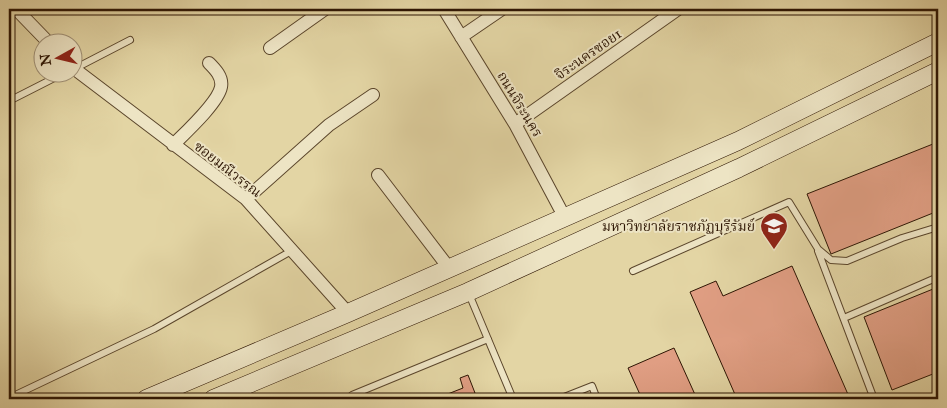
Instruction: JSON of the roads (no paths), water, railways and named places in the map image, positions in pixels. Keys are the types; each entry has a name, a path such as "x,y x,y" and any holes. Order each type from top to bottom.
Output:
{"main road":[{"path":"146,399 348,313 738,141 938,42"},
{"path":"213,399 468,292 739,168 938,71"}],"street":[{"path":"16,9 38,32"},
{"path":"270,48 325,9"},
{"name":"ถนนจิระนคร","path":"444,9 515,124 565,218"},
{"path":"461,37 502,9"},
{"name":"จิระนครซอย1","path":"515,124 678,9"},
{"path":"173,145 201,117 221,87 220,78 209,63"},
{"name":"ซอยมณีวรรณ","path":"82,77 246,199 348,313"},
{"path":"246,199 329,125 373,95"},
{"path":"378,175 450,268"}],"lane":[{"path":"82,64 130,40"},
{"path":"9,101 46,82"},
{"path":"633,272 789,202 818,250 874,399"},
{"path":"818,250 831,260 847,261 902,238 938,227"},
{"path":"9,398 154,329 293,250"},
{"path":"844,318 938,277"},
{"path":"468,292 513,399"},
{"path":"354,399 352,395 488,339"},
{"path":"559,399 592,386 597,399"}],"place":[{"name":"มหาวิทยาลัยราชภัฏบุรีรัมย์","path":"774,250"}]}
